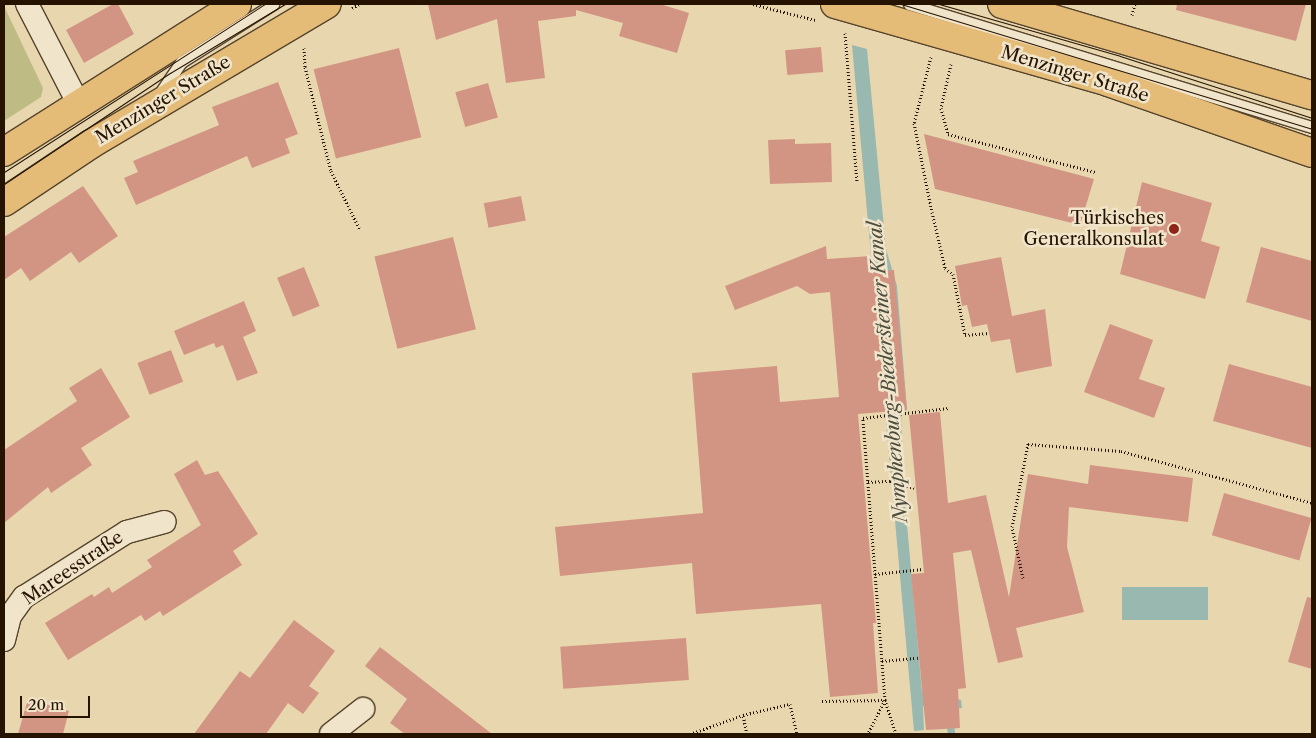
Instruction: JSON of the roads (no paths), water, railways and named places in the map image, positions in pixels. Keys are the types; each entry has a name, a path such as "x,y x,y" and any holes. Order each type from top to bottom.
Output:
{"main road":[{"path":"4,152 78,103 236,4"},
{"name":"Menzinger Straße","path":"4,202 148,109 327,4"},
{"path":"1002,4 1312,95"},
{"name":"Menzinger Straße","path":"840,16 1108,82 1312,153"}],"street":[{"path":"27,4 78,103"},
{"name":"Mareesstraße","path":"4,640 10,616 24,597 127,532 165,522"},
{"path":"331,734 363,709"}],"lane":[{"path":"148,109 181,62 274,4"},
{"path":"910,4 1312,127"}],"water":[{"name":"Nymphenburg-Biedersteiner Kanal","path":"852,45 867,49 886,249 897,286 907,410 901,411 903,480 922,692 961,700 962,708 953,709 955,733 948,734 944,710 923,706 924,730 914,731"},
{"path":"1122,587 1208,587 1208,620 1122,620"}],"tram line":[{"path":"4,172 265,4"},
{"path":"4,184 170,73 285,4"},
{"path":"901,4 1312,129"},
{"path":"939,4 1120,56 1312,118"}],"place":[{"name":"Türkisches Generalkonsulat","path":"1174,229"}]}
